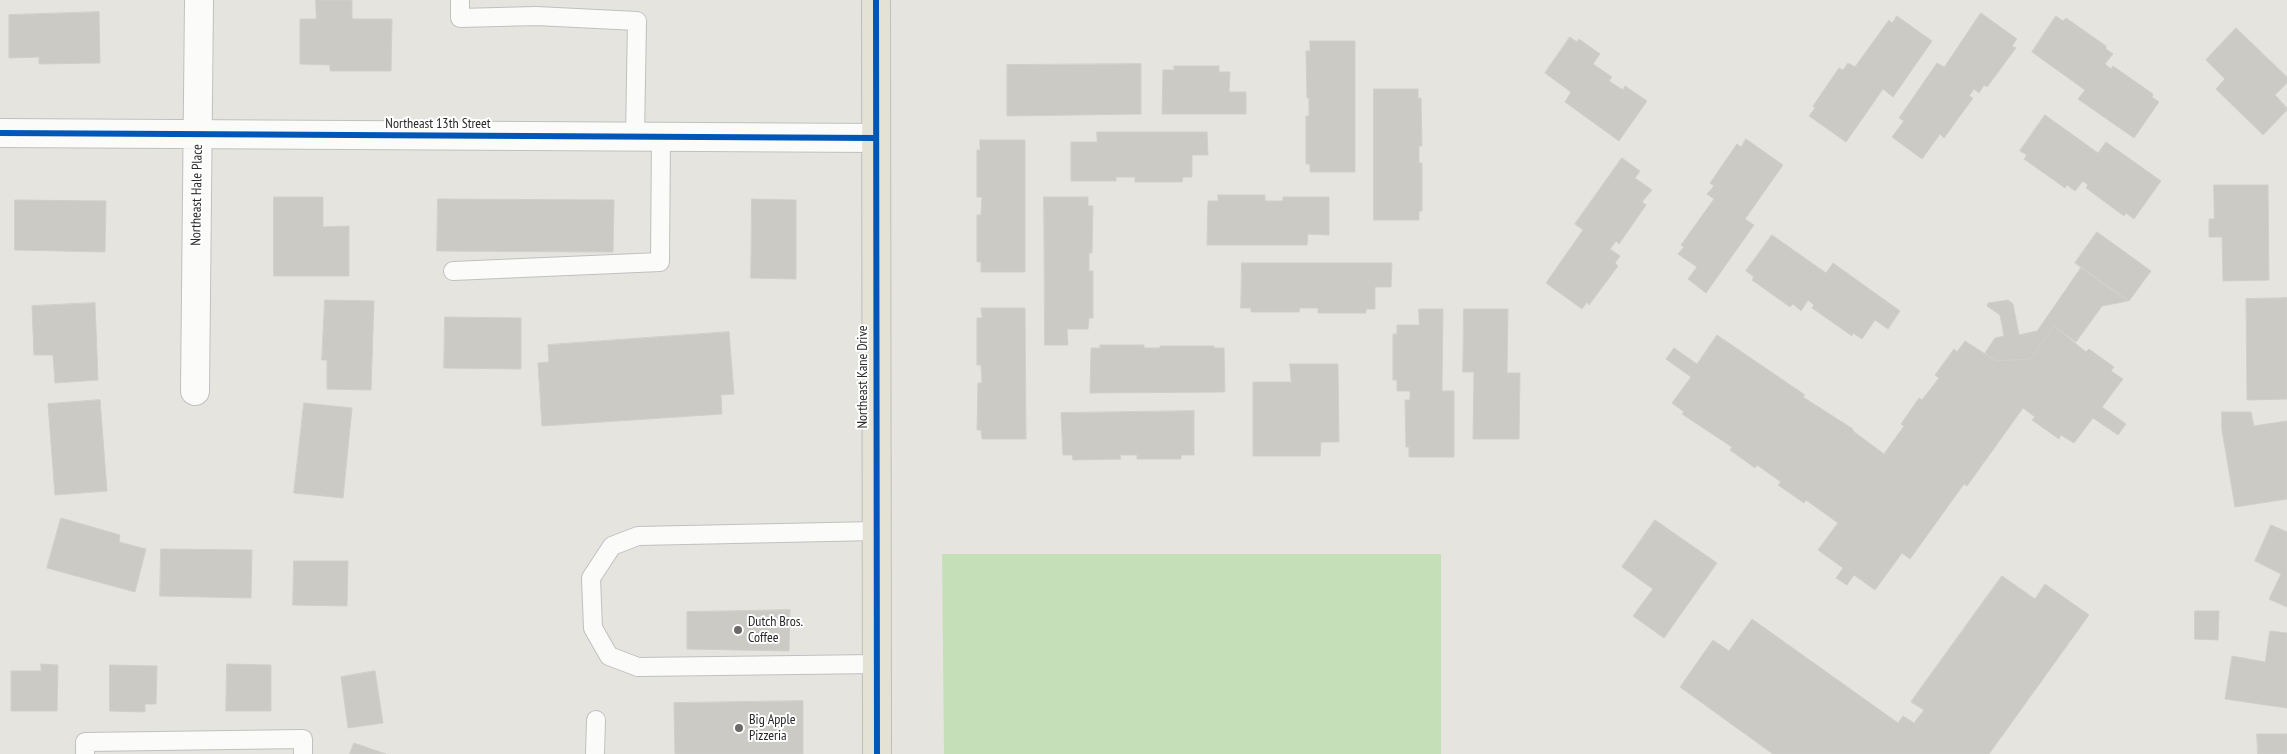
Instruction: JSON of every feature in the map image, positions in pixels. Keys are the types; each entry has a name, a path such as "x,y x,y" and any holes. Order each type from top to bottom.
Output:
{"main road":[{"name":"Northeast Kane Drive","path":"876,0 877,754"}],"street":[{"name":"Northeast Hale Place","path":"195,391 199,0"},
{"name":"Northeast 13th Street","path":"0,133 876,138"}],"lane":[{"path":"453,271 660,262 637,20 536,16 460,18 460,0"},
{"path":"876,531 638,536 612,546 590,578 593,628 609,656 638,667 877,664"},
{"path":"595,754 596,720"},
{"path":"85,754 85,742 303,739 303,754"}],"green space":[{"path":"942,554 1441,554 1441,754 944,754"}],"building":[{"path":"316,0 352,0 352,19 392,19 391,71 330,71 330,65 300,64 300,19 316,19"},
{"path":"99,12 100,63 39,64 39,57 9,58 9,15"},
{"path":"1981,13 2017,39 2012,46 2016,48 1987,87 1984,85 1979,93 1974,89 1969,96 1973,98 1944,138 1940,134 1922,159 1892,137 1904,121 1899,118 1937,63 1944,67"},
{"path":"1897,16 1932,41 1893,97 1883,89 1846,142 1809,116 1815,108 1813,106 1839,68 1843,70 1848,63 1855,67 1889,20 1892,23"},
{"path":"2056,16 2063,21 2066,18 2106,46 2106,49 2113,54 2105,64 2111,69 2113,66 2153,94 2152,97 2159,102 2134,138 2078,99 2085,90 2032,52"},
{"path":"2236,28 2287,77 2287,83 2275,95 2287,110 2263,135 2216,89 2225,79 2206,60"},
{"path":"1570,37 1577,42 1579,39 1600,54 1593,64 1612,77 1609,81 1623,90 1625,86 1647,101 1619,141 1565,102 1571,92 1545,73"},
{"path":"1310,41 1355,41 1355,172 1310,172 1310,164 1306,164 1306,116 1309,116 1309,98 1307,98 1306,51 1310,51"},
{"path":"1141,64 1141,114 1007,116 1007,65"},
{"path":"1174,66 1219,66 1219,72 1230,72 1229,92 1246,92 1246,114 1162,114 1163,70 1174,70"},
{"path":"1374,89 1418,89 1418,98 1421,98 1422,146 1419,146 1419,163 1422,163 1422,211 1419,211 1419,220 1374,220"},
{"path":"2045,115 2098,153 2106,142 2161,181 2134,219 2126,213 2124,216 2086,188 2088,185 2083,181 2075,191 2067,185 2065,188 2024,159 2027,155 2020,151"},
{"path":"1097,132 1207,132 1208,155 1192,155 1192,177 1183,177 1182,182 1135,182 1135,177 1116,177 1116,181 1071,181 1071,142 1097,142"},
{"path":"1746,139 1783,165 1745,219 1754,225 1706,293 1688,279 1697,267 1678,254 1684,247 1681,245 1714,199 1707,194 1714,186 1710,183 1737,144 1741,147"},
{"path":"980,140 1025,140 1025,272 981,272 981,262 977,262 977,215 981,215 982,197 977,197 977,150 980,150"},
{"path":"1622,158 1640,171 1635,178 1652,190 1642,202 1646,205 1619,244 1616,241 1610,249 1620,256 1615,263 1618,266 1589,305 1587,302 1582,309 1546,283 1583,230 1575,224"},
{"path":"2214,185 2268,185 2269,280 2223,281 2222,237 2209,237 2209,219 2214,219"},
{"path":"1218,195 1265,195 1265,201 1283,201 1283,197 1329,197 1329,235 1308,234 1307,245 1207,245 1208,201 1218,201"},
{"path":"274,197 323,197 323,227 349,226 349,276 274,276"},
{"path":"1044,197 1088,197 1088,206 1093,206 1092,253 1089,253 1089,271 1093,271 1093,318 1089,318 1088,329 1067,329 1068,345 1045,345"},
{"path":"438,199 614,200 613,252 437,251"},
{"path":"752,199 796,200 796,279 751,278"},
{"path":"15,200 106,201 105,252 15,250"},
{"path":"2097,232 2151,271 2129,301 2075,263"},
{"path":"1772,235 1826,273 1833,263 1900,311 1888,329 1875,320 1862,339 1853,333 1852,336 1812,308 1814,305 1808,300 1801,311 1793,304 1790,307 1752,280 1754,277 1746,271"},
{"path":"1242,263 1392,263 1391,287 1375,287 1375,309 1366,309 1366,313 1318,313 1318,308 1300,308 1299,312 1251,312 1251,308 1241,308"},
{"path":"2081,268 2128,301 2102,306 2076,342 2054,326 2030,359 1996,361 1985,353 1995,338 2004,336 2000,315 1987,306 1988,303 2008,300 2013,304 2019,335 2037,331"},
{"path":"2287,298 2287,399 2247,400 2246,299"},
{"path":"325,300 374,301 371,390 327,389 327,360 322,360"},
{"path":"95,303 98,380 55,383 53,355 34,355 32,306"},
{"path":"981,308 1025,308 1026,439 982,439 981,430 977,430 978,383 982,383 981,365 977,365 977,318 982,318"},
{"path":"1419,309 1443,309 1442,391 1454,391 1454,457 1409,457 1409,447 1406,447 1405,400 1410,400 1410,391 1397,391 1397,380 1393,380 1393,334 1397,334 1397,325 1419,325"},
{"path":"1464,309 1508,309 1507,373 1520,373 1519,439 1473,439 1474,372 1463,372"},
{"path":"445,317 521,318 521,369 444,368"},
{"path":"2054,326 2086,352 2089,349 2114,367 2111,371 2123,379 2102,407 2126,424 2118,435 2093,418 2074,443 2061,435 2059,439 2032,420 2035,417 2023,408 1967,486 1964,484 1910,559 1902,553 1875,590 1854,575 1847,585 1836,578 1843,568 1818,550 1838,523 1806,500 1804,503 1778,485 1781,482 1757,465 1755,468 1730,450 1732,447 1682,414 1684,412 1672,403 1691,377 1666,359 1674,348 1697,364 1717,335 1805,395 1803,397 1853,429 1853,431 1884,454 1904,426 1901,424 1919,398 1922,400 1939,378 1935,375 1954,349 1957,352 1965,341 1996,361 2030,359"},
{"path":"729,332 734,394 721,395 722,414 542,426 538,363 549,362 548,345"},
{"path":"1100,345 1144,345 1144,348 1160,348 1160,346 1214,346 1214,348 1224,348 1225,392 1090,393 1091,348 1100,348"},
{"path":"1290,364 1338,364 1339,442 1321,442 1320,456 1253,456 1253,382 1291,382"},
{"path":"100,400 107,491 55,495 48,404"},
{"path":"304,403 352,408 343,498 294,493"},
{"path":"1194,411 1194,455 1181,455 1181,459 1137,459 1137,455 1120,455 1121,459 1073,460 1072,455 1063,455 1061,413"},
{"path":"2222,412 2251,412 2254,426 2287,421 2287,499 2235,507 2222,430"},
{"path":"61,518 120,535 119,542 146,549 135,592 47,568"},
{"path":"1655,520 1717,563 1664,638 1633,616 1653,589 1622,567"},
{"path":"2271,525 2287,532 2287,607 2269,599 2281,574 2255,561"},
{"path":"161,549 252,550 251,598 160,596"},
{"path":"294,561 348,561 347,606 293,605"},
{"path":"2002,576 2035,599 2045,584 2089,615 1989,754 1773,754 1680,687 1713,640 1729,651 1752,619 1898,723 1903,716 1914,723 1924,710 1911,702"},
{"name":"Dutch Bros. Coffee","path":"790,610 789,651 687,649 687,612"},
{"path":"2195,611 2219,611 2218,640 2195,639"},
{"path":"2270,631 2287,633 2287,708 2225,699 2232,656 2265,662"},
{"path":"41,664 58,665 57,711 11,711 11,671 41,671"},
{"path":"227,664 271,665 271,711 226,711"},
{"path":"110,665 157,666 156,704 145,704 145,712 110,711"},
{"path":"375,671 383,723 348,728 341,677"},
{"name":"Big Apple Pizzeria","path":"803,701 803,754 675,754 674,703"},
{"path":"2257,734 2287,734 2287,754 2258,754"},
{"path":"354,743 386,754 350,754"}],"cycle path":[{"path":"876,0 877,754"},
{"path":"0,133 876,138"}],"place":[{"name":"Dutch Bros. Coffee","path":"738,630"},
{"name":"Big Apple Pizzeria","path":"739,728"}]}
